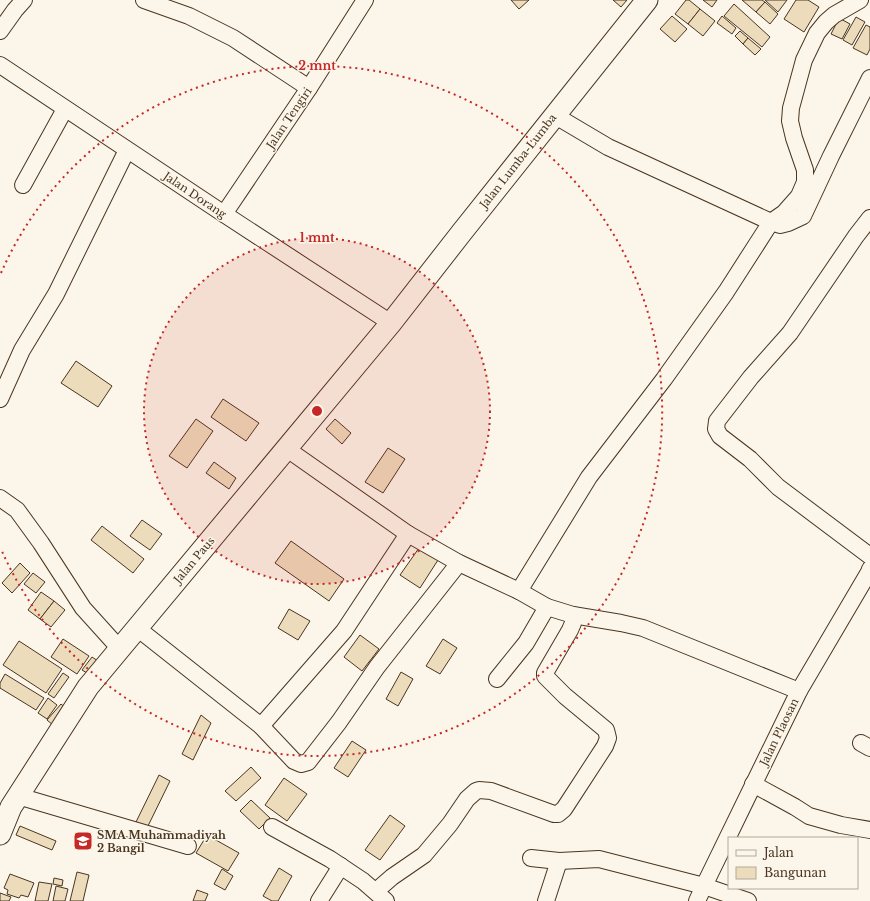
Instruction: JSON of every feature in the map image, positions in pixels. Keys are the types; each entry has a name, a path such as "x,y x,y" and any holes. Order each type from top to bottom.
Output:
{"main road":[{"name":"Jalan Lumba-Lumba","path":"391,323 554,115 647,0"},
{"name":"Jalan Paus","path":"0,834 10,802 88,687 391,323"}],"street":[{"path":"0,31 24,0"},
{"path":"144,0 188,16 233,38 309,88"},
{"name":"Jalan Tengiri","path":"224,214 309,88 365,0"},
{"path":"519,591 589,477 664,379 726,292 771,222 784,213 799,196 805,182 805,170 790,121 791,108 804,60 817,33 826,22 834,15 860,0"},
{"name":"Jalan Dorang","path":"0,65 391,323"},
{"path":"554,115 608,147 780,225 803,216 870,78"},
{"path":"23,185 66,109"},
{"path":"0,399 22,350 56,294 127,150"},
{"path":"870,218 856,236 790,333 751,377 717,421 716,429 720,436 750,459 778,487 870,556"},
{"path":"287,449 408,534 459,563 519,591 547,607 572,615 643,628 799,691"},
{"path":"0,498 17,510 83,608 120,649"},
{"path":"261,726 344,631 408,534"},
{"path":"137,628 261,726 294,761 301,764 308,762 339,722 377,667 459,563"},
{"name":"Jalan Plaosan","path":"697,901 799,691 870,571"},
{"path":"497,679 526,643 547,607"},
{"path":"272,827 330,859 381,896 392,877 424,855 450,824 467,798 476,791 491,790 554,814 558,814 564,809 605,746 608,738 606,730 565,696 545,676 545,673 570,630 572,615"},
{"path":"753,784 809,816 841,825 870,830"},
{"path":"10,802 188,846"},
{"path":"531,858 559,861 599,859 704,886 748,901"},
{"path":"546,901 559,861"},
{"path":"319,901 341,866"}],"building":[{"path":"511,0 529,0 519,9"},
{"path":"613,0 627,0 621,7"},
{"path":"686,0 689,0 700,9 688,24 675,14"},
{"path":"703,0 717,0 712,7"},
{"path":"742,0 762,0 765,2 756,12"},
{"path":"765,0 787,0 778,12"},
{"path":"796,0 808,0 819,7 804,32 784,19"},
{"path":"765,2 778,14 770,24 756,12"},
{"path":"734,4 770,37 762,47 724,16"},
{"path":"700,9 715,21 703,36 688,24"},
{"path":"672,16 687,29 675,42 660,29"},
{"path":"722,16 736,28 732,34 717,23"},
{"path":"856,17 865,22 852,45 843,40"},
{"path":"839,18 850,24 842,39 831,34"},
{"path":"866,25 870,27 870,49 867,55 853,48"},
{"path":"740,31 748,38 743,44 735,36"},
{"path":"748,38 761,49 755,55 743,44"},
{"path":"76,361 112,386 98,407 61,383"},
{"path":"223,399 259,423 246,441 211,417"},
{"path":"196,419 213,431 187,468 169,456"},
{"path":"335,419 351,433 342,444 326,429"},
{"path":"388,448 405,459 383,493 365,482"},
{"path":"214,462 236,478 229,489 206,473"},
{"path":"142,520 162,534 150,550 130,536"},
{"path":"102,526 144,559 133,573 91,540"},
{"path":"291,541 344,579 329,601 275,563"},
{"path":"419,548 438,560 420,588 400,575"},
{"path":"20,563 30,573 12,593 2,583"},
{"path":"33,573 45,582 36,593 24,584"},
{"path":"41,592 54,601 40,619 28,610"},
{"path":"54,601 65,610 51,627 40,619"},
{"path":"289,609 310,621 298,640 278,628"},
{"path":"360,635 379,649 362,671 344,657"},
{"path":"63,639 89,656 77,674 51,657"},
{"path":"443,639 457,648 440,674 426,666"},
{"path":"19,641 62,669 46,693 3,665"},
{"path":"92,657 101,663 92,676 82,670"},
{"path":"401,672 413,679 398,706 386,699"},
{"path":"63,673 69,677 54,698 48,694"},
{"path":"5,674 44,698 36,710 0,688 0,683"},
{"path":"48,698 57,705 47,719 38,713"},
{"path":"61,704 68,710 54,726 47,720"},
{"path":"201,715 211,723 193,760 182,754"},
{"path":"352,741 366,750 348,777 334,768"},
{"path":"251,767 261,778 236,801 225,791"},
{"path":"159,775 170,781 147,828 136,822"},
{"path":"284,778 307,794 287,821 265,805"},
{"path":"251,800 270,818 259,829 240,811"},
{"path":"390,815 405,826 380,860 365,850"},
{"path":"20,826 56,841 52,850 16,835"},
{"path":"207,835 239,853 228,871 196,853"},
{"path":"279,868 292,876 278,901 272,901 263,896"},
{"path":"222,869 233,876 225,890 214,884"},
{"path":"77,872 89,875 83,901 70,901"},
{"path":"10,874 34,883 28,897 21,895 19,898 7,894 8,890 4,888"},
{"path":"54,878 63,880 62,886 53,884"},
{"path":"39,882 52,884 48,901 35,901"},
{"path":"56,886 68,889 65,901 53,901"},
{"path":"197,890 208,894 205,901 193,901"},
{"path":"0,893 11,897 9,901 0,901"}],"place":[{"name":"SMA Muhammadiyah 2 Bangil","path":"83,841"}]}
